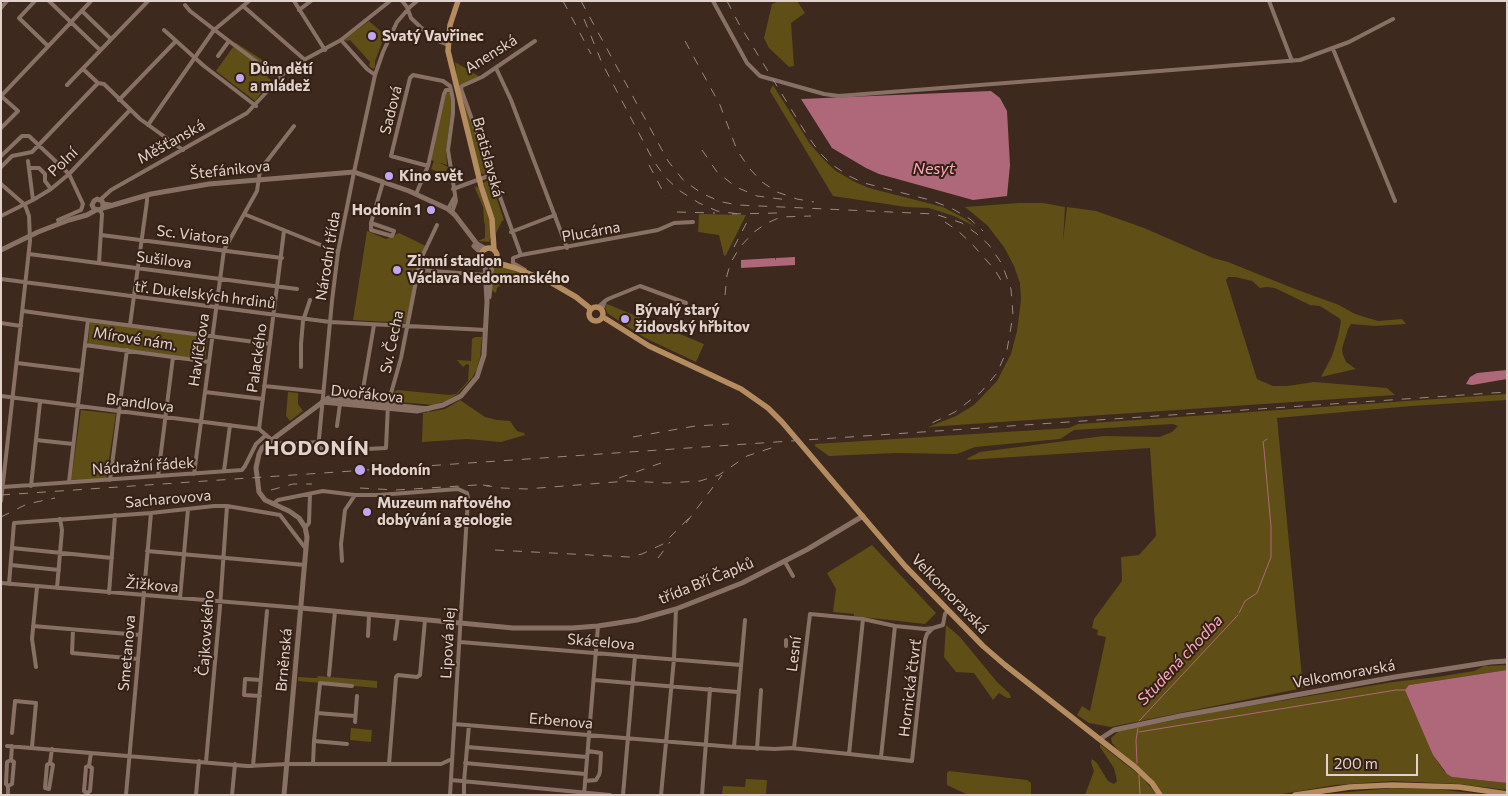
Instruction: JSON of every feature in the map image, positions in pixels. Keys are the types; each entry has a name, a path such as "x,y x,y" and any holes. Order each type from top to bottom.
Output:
{"main road":[{"path":"448,45 451,19 458,1"},
{"name":"Anenská","path":"448,45 458,86"},
{"name":"Bratislavská","path":"458,86 479,181 492,219 493,237 490,255"},
{"path":"354,172 416,194 450,210 478,246 490,255 560,287 591,309 600,308 603,317 598,321 592,320 589,315 591,309"},
{"name":"Štefánikova","path":"98,206 111,206 147,195 209,184 354,172"},
{"name":"Měšťanská","path":"1,250 29,236 87,215 98,206"},
{"path":"485,263 490,255"},
{"name":"Dvořákova","path":"321,402 328,398 362,401 418,411 439,407 464,393 473,382 482,361 486,330 490,255"},
{"name":"Dvořákova","path":"485,263 484,275 487,302"},
{"name":"Velkomoravská","path":"603,317 649,346 746,391 768,408 791,432 904,564 995,658 1144,775 1159,793"},
{"path":"305,528 301,520 294,514 265,500 259,492 256,468 258,454 262,448 321,402"},
{"name":"Dvořákova","path":"321,402 388,406"},
{"name":"třída Bří Čapků","path":"301,608 513,628 546,629 598,626 637,620 676,610 742,582 785,562 863,516"},
{"name":"Brněnská","path":"284,795 305,564 305,528"},
{"name":"Velkomoravská","path":"1100,739 1114,730 1180,716 1408,675 1507,661"},
{"path":"1295,795 1343,788 1392,785 1459,787 1507,794"}],"street":[{"path":"1,8 7,1"},
{"path":"35,1 19,18 48,46"},
{"path":"49,1 100,50"},
{"path":"1,128 18,111 1,96 91,1"},
{"path":"67,85 148,1"},
{"path":"148,125 214,30 249,1"},
{"path":"294,1 325,50"},
{"path":"299,10 311,1"},
{"name":"Měšťanská","path":"98,206 111,190 248,113 289,68 341,40 390,1"},
{"name":"Anenská","path":"402,1 411,18 433,39 448,45"},
{"name":"Národní třída","path":"318,442 338,252 375,75 394,29 407,10 417,1"},
{"path":"713,1 747,63 756,72 764,78 824,94 839,96 1292,61 1333,49 1393,19"},
{"path":"1269,1 1292,61"},
{"path":"185,5 190,12 257,62"},
{"path":"243,6 305,60"},
{"path":"82,11 111,39"},
{"path":"164,30 194,58 256,106"},
{"path":"341,40 367,69 375,75"},
{"path":"119,100 176,41"},
{"path":"218,56 229,41"},
{"name":"Anenská","path":"458,86 482,77 535,41"},
{"path":"1333,49 1395,200"},
{"path":"83,68 98,83 104,84 148,125 183,150"},
{"path":"496,68 511,100 567,248"},
{"name":"Sadová","path":"428,166 391,156 410,78 414,75 444,81 450,86 451,90"},
{"path":"1,167 12,156 32,152 98,83"},
{"path":"458,86 520,256 513,258 512,262 526,272"},
{"path":"416,194 428,166 444,94 446,90 451,90 453,113 448,150 456,204 450,210"},
{"name":"Polní","path":"1,216 25,205 51,189 69,174 130,110"},
{"name":"Havlíčkova","path":"194,474 224,250 257,191 260,170 294,126"},
{"path":"1,156 22,136 29,136 69,174 82,204 81,210 58,220"},
{"path":"28,161 33,200"},
{"path":"29,168 39,168 51,189"},
{"path":"454,189 491,175"},
{"path":"371,224 394,231 392,236 371,230 371,224 383,182"},
{"path":"1,184 25,205 29,216 29,254 1,501"},
{"path":"130,325 148,201 147,195"},
{"path":"82,204 98,206 102,214 98,263"},
{"path":"244,214 338,252"},
{"path":"511,232 555,215"},
{"name":"Plucárna","path":"520,256 658,230 674,223 693,222"},
{"name":"Sv. Čecha","path":"318,442 320,448 326,451 386,448 388,406 401,358 420,260 436,226"},
{"name":"Palackého","path":"259,429 284,231"},
{"name":"Sc. Viatora","path":"101,235 282,258"},
{"name":"Sušilova","path":"29,254 297,289"},
{"path":"419,270 484,275"},
{"name":"tř. Dukelských hrdinů","path":"1,279 330,322 486,330"},
{"path":"600,308 605,301 640,286 686,303"},
{"name":"Národní třída","path":"302,367 301,344 304,319 310,300"},
{"path":"23,311 88,320"},
{"name":"Mírové nám.","path":"209,362 85,345 88,320 270,344"},
{"path":"1,323 21,326"},
{"path":"362,401 374,325"},
{"path":"69,482 85,345"},
{"path":"110,480 127,350"},
{"path":"158,476 174,357"},
{"path":"17,363 82,371"},
{"path":"264,386 322,392"},
{"path":"205,392 263,399"},
{"name":"Brandlova","path":"1,396 259,429"},
{"path":"31,486 40,402"},
{"path":"337,426 340,404"},
{"path":"224,471 230,425"},
{"path":"259,429 278,443 318,442"},
{"name":"Nádražní řádek","path":"3,487 243,469 256,444 266,435"},
{"path":"36,440 73,444"},
{"name":"Lipová alej","path":"355,495 458,489 467,493 450,795"},
{"path":"274,504 278,500 327,491 355,495 344,512 341,544 342,562"},
{"name":"Brněnská","path":"305,528 309,523 310,494"},
{"name":"Sacharovova","path":"12,548 14,523 227,506 282,516 306,549"},
{"name":"Čajkovského","path":"206,762 227,506"},
{"path":"180,598 188,510"},
{"name":"Smetanova","path":"126,795 151,513"},
{"path":"110,593 115,515"},
{"path":"57,588 62,530 60,518"},
{"path":"9,584 12,548 112,558"},
{"path":"148,551 305,564"},
{"path":"785,562 793,576"},
{"path":"10,565 59,570"},
{"name":"Žižkova","path":"1,583 301,608"},
{"path":"36,667 32,644 37,587"},
{"path":"661,795 674,659 676,610"},
{"path":"934,628 943,625 945,614 948,610"},
{"name":"Brněnská","path":"253,766 267,611"},
{"path":"329,675 335,611"},
{"name":"Lesní","path":"794,748 810,614 863,619"},
{"path":"368,636 370,615"},
{"path":"396,639 398,617"},
{"path":"706,745 757,749 794,748 849,754 863,619"},
{"name":"Hornická čtvrť","path":"863,619 895,626 934,628"},
{"path":"389,764 397,676 417,677 420,674 425,620"},
{"path":"734,747 745,620"},
{"path":"33,626 140,635"},
{"path":"584,794 598,626"},
{"name":"Hornická čtvrť","path":"881,757 895,626"},
{"name":"Hornická čtvrť","path":"849,754 912,761 927,634 934,628"},
{"path":"925,629 927,634"},
{"path":"73,630 72,653 138,659"},
{"path":"786,640 786,646"},
{"name":"Skácelova","path":"460,642 741,665"},
{"path":"623,795 634,656"},
{"path":"260,696 244,695 245,679 261,680"},
{"path":"594,680 738,692"},
{"path":"313,764 320,683 352,686"},
{"path":"702,795 710,689"},
{"path":"757,749 761,690"},
{"path":"355,722 357,696"},
{"path":"12,733 15,701 36,703 32,748"},
{"path":"317,713 355,716"},
{"name":"Erbenova","path":"454,724 706,745"},
{"path":"464,795 469,725"},
{"path":"314,742 346,744"},
{"path":"8,795 8,786 6,784 7,762 11,760 10,746 253,766 288,764 441,764 452,759"},
{"path":"467,747 587,758"},
{"path":"50,763 53,765 49,789 45,788 47,765 50,763 52,749"},
{"path":"585,781 596,780 600,771 601,753 588,751"},
{"path":"87,794 84,791 86,768 89,766 90,752"},
{"path":"196,795 199,761"},
{"path":"465,763 586,774"},
{"path":"232,795 234,764"},
{"path":"441,764 451,773"},
{"path":"450,780 610,795"}],"shaded area":[{"path":"779,1 797,1 805,13 791,23 794,66 789,67 769,48 764,38 772,4"},
{"path":"369,21 385,35 373,69 369,66 370,62 350,40 344,40"},
{"path":"236,43 275,68 267,77 271,80 255,101 216,71"},
{"path":"455,62 480,77 460,86 488,171 486,175 480,173 458,86"},
{"path":"773,85 810,144 836,171 869,188 943,207 976,227 954,216 929,208 906,207 833,196 770,91"},
{"path":"446,93 450,93 452,105 446,150 447,165 438,162 448,167 444,175 431,169 434,161 431,160"},
{"path":"490,179 504,220 496,233 494,219 483,183"},
{"path":"474,186 479,188 488,210 492,234 489,242 478,241 485,238 485,225 483,207"},
{"path":"1043,203 1065,207 1063,241 1067,207 1096,211 1144,228 1213,258 1339,305 1355,314 1378,321 1402,319 1406,324 1375,326 1351,324 1342,349 1346,362 1356,369 1321,377 1332,356 1338,337 1341,321 1339,318 1320,306 1310,305 1275,288 1260,288 1252,281 1235,277 1228,277 1226,280 1257,379 1273,386 1314,382 1387,388 1395,395 928,427 956,416 974,405 997,381 1011,354 1017,331 1021,300 1020,283 1004,247 987,225 965,207"},
{"path":"699,214 746,215 726,255 724,256 719,235 698,232"},
{"path":"367,231 386,239 399,233 426,246 406,323 353,320"},
{"path":"496,265 504,265 522,276 520,278 507,273 500,279 503,282 497,288 496,293 491,290 494,267"},
{"path":"607,304 704,344 696,362 645,338 607,313 605,307"},
{"path":"90,321 208,337 205,360 88,344"},
{"path":"482,337 477,369 472,378 457,394 448,400 434,405 394,400 394,392 397,390 456,394 468,381 469,365 467,364 463,367 457,360 471,361 472,339"},
{"path":"288,392 298,393 298,404 303,411 290,421 286,416"},
{"path":"1507,394 1507,400 1411,406 1277,418 1303,688 1111,727 1089,723 1077,715 1082,706 1090,711 1106,637 1097,635 1098,630 1092,628 1094,619 1122,581 1121,557 1139,555 1156,536 1150,448 967,460 980,452 1104,436 1159,437 1172,432 1178,426 1173,424 1074,430 1060,439 975,447 957,454 895,453 829,456 815,446 815,444 1069,428 1078,424"},
{"path":"460,400 485,417 510,421 517,431 525,435 501,442 467,439 422,442 423,413 445,409"},
{"path":"81,410 116,414 106,479 71,481"},
{"path":"872,545 936,613 925,624 833,612 836,589 827,573"},
{"path":"946,625 960,637 997,682 1009,693 1010,698 999,693 993,700 974,673 956,672 944,657"},
{"path":"1507,665 1507,670 1409,685 1433,755 1444,771 1452,777 1507,783 1507,790 1459,784 1392,781 1335,785 1277,795 1163,795 1150,777 1118,750 1112,743 1111,738 1119,731 1220,711 1393,682 1474,671 1484,666"},
{"path":"318,676 377,681 377,688 298,681 298,677 317,678"},
{"path":"351,728 372,730 371,742 350,740"},
{"path":"1100,744 1142,777 1157,795 1085,795 1094,771 1092,759 1097,763 1108,781 1114,784 1117,781 1114,768 1100,747"},
{"path":"949,771 1027,780 1031,783 1031,795 968,795 947,785 947,773"},
{"path":"746,779 767,780 766,795 722,795 723,786 745,787"},
{"path":"1392,788 1433,789 1491,795 1317,795"}],"water":[{"name":"Nesyt","path":"991,91 1000,98 1007,111 1010,165 1007,196 973,200 879,174 866,168 832,148 801,99"},
{"path":"795,257 795,265 741,268 741,260 775,258 775,261 776,258"},
{"path":"1507,370 1507,379 1472,385 1466,384 1470,377 1477,373"},
{"path":"1507,670 1507,783 1452,777 1447,774 1433,755 1405,690 1409,685"}],"waterway":[{"name":"Studená chodba","path":"1239,613 1245,601 1257,593 1271,557 1271,527 1263,442 1267,439"},
{"name":"Studená chodba","path":"1139,721 1238,615"},
{"path":"1139,732 1396,690 1407,690"},
{"name":"Studená chodba","path":"1137,763 1136,740 1138,728"},
{"name":"Studená chodba","path":"1139,775 1140,795"}],"railway":[{"path":"563,1 591,54"},
{"path":"581,1 668,161 684,181 703,194 722,202 738,205 935,214 962,223 989,245 1002,264 1011,289 1013,315 1007,350 997,373 981,392 955,412 932,423"},
{"path":"727,1 807,135 831,164 864,183 930,200 951,208 970,219 983,231"},
{"path":"584,19 602,63 653,160 665,177 680,191 699,203 717,211 739,214"},
{"path":"685,41 720,105 737,150 749,168 762,182 777,192 797,199 814,202"},
{"path":"702,150 717,172 736,187 757,196 788,200"},
{"path":"649,165 666,197"},
{"path":"677,212 715,213"},
{"path":"732,214 777,213"},
{"path":"725,295 727,275 731,262 740,247 754,232 767,223 781,217 811,216"},
{"path":"734,247 748,220"},
{"path":"945,222 972,244 995,270 1005,287"},
{"path":"1,495 1507,392"},
{"path":"633,437 695,426 729,424"},
{"path":"483,485 526,489 628,481 667,483 700,481 719,475 747,456 774,447"},
{"path":"619,478 661,463"},
{"path":"686,523 722,475"},
{"path":"271,490 293,484 312,484"},
{"path":"360,488 396,490 476,485 490,486"},
{"path":"1,517 27,504 55,498"},
{"path":"495,550 629,557 642,554 663,544 690,517"},
{"path":"658,558 670,542"}],"place":[{"name":"Svatý Vavřinec","path":"372,36"},
{"name":"Dům dětí a mládež","path":"240,78"},
{"name":"Kino svět","path":"389,176"},
{"name":"Hodonín 1","path":"431,210"},
{"name":"Zimní stadion Václava Nedomanského","path":"397,270"},
{"name":"Bývalý starý židovský hřbitov","path":"625,319"},
{"name":"Hodonín","path":"360,470"},
{"name":"Muzeum naftového dobývání a geologie","path":"367,512"}],"district":[{"name":"HODONÍN","path":"317,448"}]}
